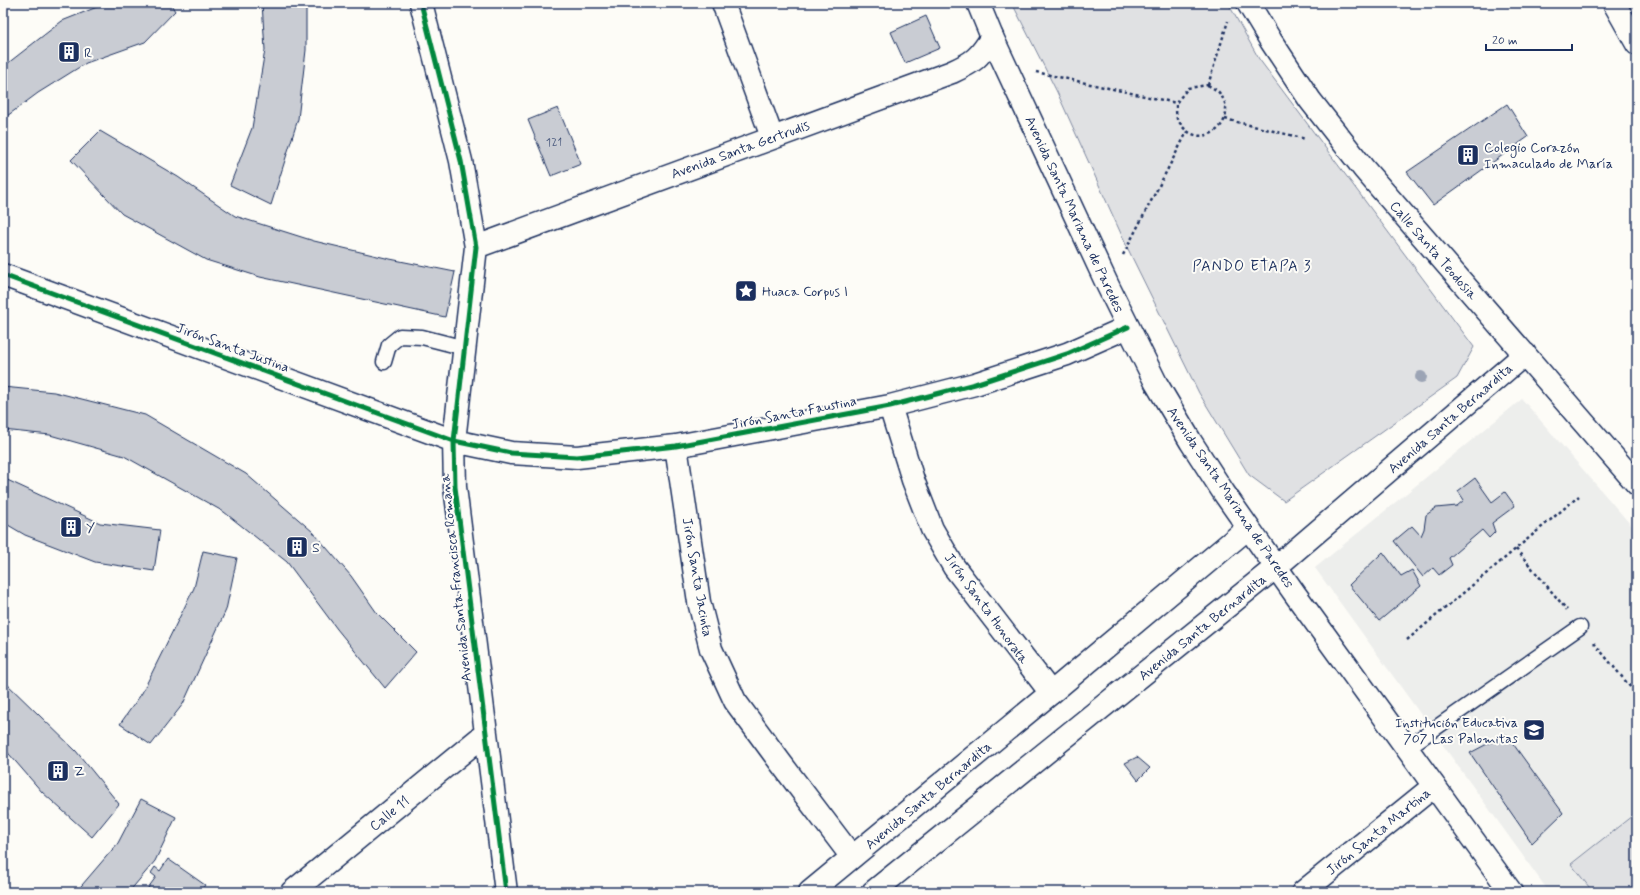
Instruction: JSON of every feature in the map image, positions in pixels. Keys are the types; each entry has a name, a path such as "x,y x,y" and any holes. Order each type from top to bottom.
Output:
{"street":[{"name":"Avenida Santa Francisca Romana","path":"421,3 461,161 476,247 454,441 455,487 506,892"},
{"path":"723,3 772,137"},
{"name":"Avenida Santa Mariana de Paredes","path":"978,3 992,37 1108,286 1156,383 1191,442 1248,528 1511,892"},
{"name":"Calle Santa Teodosia","path":"1248,3 1310,100 1364,169 1525,354 1545,380 1637,484"},
{"path":"1614,3 1635,37"},
{"name":"Avenida Santa Gertrudis","path":"476,247 964,67 971,64 983,52 992,37"},
{"name":"Jirón Santa Justina","path":"3,275 454,441"},
{"name":"Jirón Santa Faustina","path":"454,441 510,453 578,457 676,446 890,406 975,384 1067,354 1128,327"},
{"name":"Avenida Santa Bernardita","path":"873,892 1276,567 1525,354"},
{"name":"Jirón Santa Honorata","path":"890,406 913,480 932,529 954,567 1051,693"},
{"name":"Jirón Santa Jacinta","path":"676,446 699,602 711,649 735,701 852,857"},
{"name":"Avenida Santa Bernardita","path":"810,892 1248,528"},
{"name":"Calle 11","path":"292,892 485,734"},
{"name":"Jirón Santa Martina","path":"1303,892 1434,786"}],"lane":[{"path":"384,362 389,345 400,336 422,337 465,348"},
{"path":"1407,748 1580,627"}],"path":[{"path":"1208,85 1229,19"},
{"path":"1005,65 1176,103"},
{"path":"1208,85 1220,93 1227,105 1225,119 1216,131 1202,136 1187,132 1177,120 1176,103 1188,88 1208,85"},
{"path":"1225,119 1306,139"},
{"path":"1108,286 1187,132"},
{"path":"1407,640 1579,496"}],"shaded area":[{"path":"1012,3 1228,3 1259,59 1474,347 1457,378 1284,501 1249,475 1199,393 1127,247 1057,92"},
{"name":"Institución Educativa 707 Las Palomitas","path":"1522,399 1637,532 1637,892 1549,892 1315,568"},
{"path":"1637,812 1637,892 1593,892 1571,864"}],"building":[{"name":"R","path":"107,3 170,3 175,11 145,42 86,63 38,93 3,119 3,67 62,21"},
{"path":"262,3 306,3 306,50 298,119 271,205 230,185 252,128 265,50"},
{"path":"926,16 940,48 905,63 891,32"},
{"name":"Colegio Corazón Inmaculado de María","path":"1507,104 1528,137 1433,205 1407,172"},
{"path":"558,108 581,164 551,176 528,120"},
{"path":"100,131 178,177 235,216 314,241 390,259 455,272 445,317 260,277 206,260 122,214 71,160"},
{"name":"S","path":"3,387 54,392 145,415 246,474 313,532 351,576 377,613 416,652 385,688 337,629 287,562 224,512 124,456 50,435 3,430"},
{"name":"Y","path":"3,478 100,523 160,530 154,571 95,562 25,535 3,522"},
{"path":"1475,478 1492,502 1505,492 1515,506 1492,523 1495,532 1489,538 1482,530 1449,558 1452,565 1439,575 1433,568 1423,577 1394,541 1412,526 1421,536 1424,529 1426,515 1436,508 1457,506 1464,500 1458,491"},
{"path":"203,551 237,558 226,610 183,704 151,745 120,724 142,693 194,588"},
{"path":"1383,552 1401,576 1412,570 1421,586 1379,621 1349,585"},
{"name":"Z","path":"3,680 76,751 119,804 92,837 42,792 3,747"},
{"path":"1506,734 1563,813 1532,843 1470,753"},
{"path":"1137,757 1150,768 1138,780 1125,763"},
{"path":"141,799 176,817 155,861 129,892 76,892 118,843"},
{"path":"168,859 205,885 200,892 145,892 156,877 151,873 155,867 160,871"}],"cycle path":[{"path":"421,3 461,161 476,247 454,441 455,487 506,892"},
{"path":"3,275 454,441 511,453 577,457 676,446 890,406 975,384 1067,354 1128,327"}],"place":[{"name":"R","path":"69,52"},
{"name":"Colegio Corazón Inmaculado de María","path":"1468,155"},
{"name":"Huaca Corpus I","path":"746,291"},
{"name":"Y","path":"71,527"},
{"name":"S","path":"297,547"},
{"name":"Institución Educativa 707 Las Palomitas","path":"1534,730"},
{"name":"Z","path":"58,771"}],"district":[{"name":"PANDO ETAPA 3","path":"1252,266"}]}
